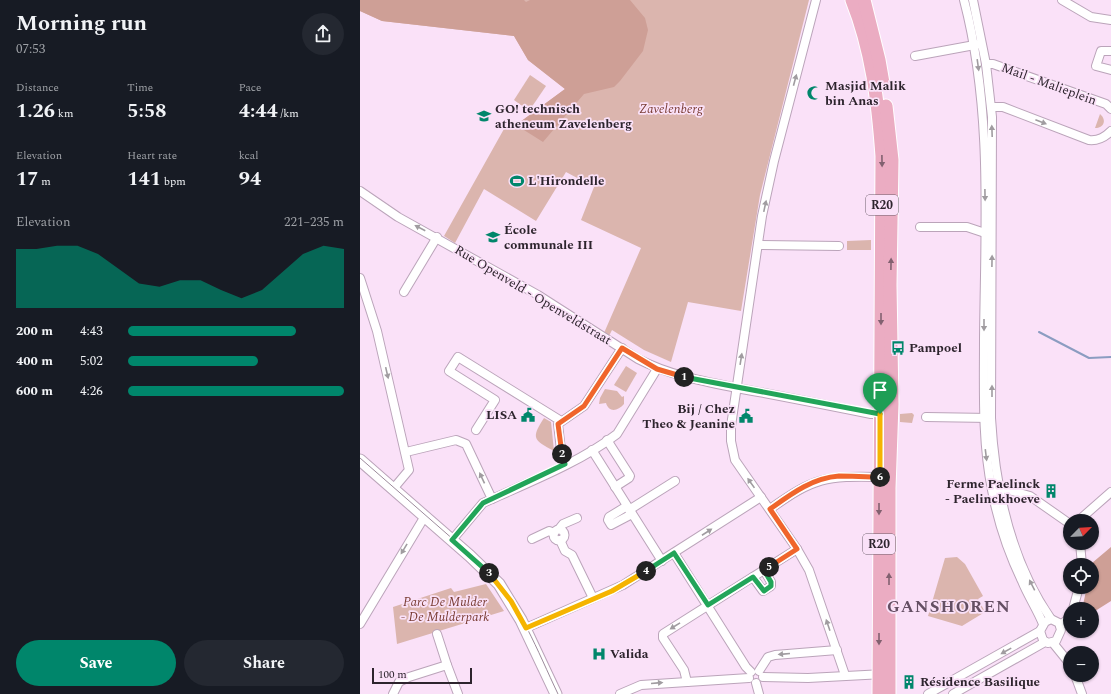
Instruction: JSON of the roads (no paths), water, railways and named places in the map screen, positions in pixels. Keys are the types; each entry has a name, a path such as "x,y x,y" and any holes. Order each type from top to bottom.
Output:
{"main road":[{"name":"R20","path":"852,0 872,69 882,156 886,415 889,488 884,674 879,694"},
{"name":"R20","path":"864,0 879,60 892,160 886,415 880,477 884,674 889,694"},
{"path":"360,460 485,569 499,584 511,601 526,628 556,694"}],"street":[{"path":"816,0 774,161 758,245 731,426 731,441 734,455 797,549 809,570 846,675"},
{"path":"964,0 986,64 991,107 988,418 986,452 998,518 1014,565 1049,643 1063,657"},
{"path":"973,0 984,118 989,234"},
{"path":"1062,0 1091,17 1111,20"},
{"path":"915,56 978,44"},
{"path":"1111,51 1101,51 1096,66 1111,70"},
{"name":"Mail - Malieplein","path":"986,64 993,64 1106,104 1111,109"},
{"path":"991,107 1003,107 1090,140 1096,140 1104,137 1111,131"},
{"name":"Rue Openveld - Openveldstraat","path":"360,191 398,217 437,237 531,291 657,369 672,374 737,388 886,415"},
{"path":"920,227 967,227 989,234"},
{"path":"404,292 437,237"},
{"path":"758,245 839,246"},
{"path":"360,278 375,322 409,470 393,489"},
{"path":"565,464 558,429 560,421 584,406 622,348"},
{"path":"476,430 495,400 448,371 458,357 560,421"},
{"path":"452,540 483,503 592,450 616,434 657,369"},
{"path":"926,417 988,418"},
{"path":"951,681 956,693 1059,638 1060,625 1057,621 1051,619 1022,563 1005,516 998,487 988,418"},
{"path":"406,452 456,440 462,441 466,444 492,499"},
{"path":"607,440 630,476 615,487"},
{"path":"592,450 662,561"},
{"path":"770,509 798,489 821,479 840,476 880,477"},
{"path":"629,510 675,481"},
{"path":"998,487 1030,496 1063,519"},
{"path":"1086,514 1111,492"},
{"path":"526,628 623,585 761,497"},
{"path":"360,624 425,516"},
{"path":"557,531 563,524 577,518"},
{"path":"532,539 549,531 557,531 564,534 560,540 565,551 572,555 593,598"},
{"path":"687,682 684,670 663,634 797,549"},
{"path":"674,553 746,667 756,676 759,694"},
{"path":"753,577 764,591 771,586 771,582 764,570"},
{"path":"928,694 1042,628 1051,619"},
{"path":"437,634 458,694"},
{"path":"756,676 768,658 775,655 837,650"},
{"path":"393,694 400,682 409,677 447,665"},
{"path":"620,694 640,685 756,676 808,678 884,674"},
{"path":"1078,682 1082,694"}],"waterway":[{"path":"1039,332 1089,358 1111,357"}],"tram line":[{"path":"360,458 486,568 498,582 509,597 527,628 558,694"}],"place":[{"name":"Masjid Malik bin Anas","path":"814,93"},
{"name":"GO! technisch atheneum Zavelenberg","path":"484,116"},
{"name":"L'Hirondelle","path":"517,181"},
{"name":"École communale III","path":"493,237"},
{"name":"Pampoel","path":"898,348"},
{"name":"LISA","path":"528,415"},
{"name":"Bij / Chez Theo & Jeanine","path":"746,416"},
{"name":"Ferme Paelinck - Paelinckhoeve","path":"1051,491"},
{"name":"Valida","path":"599,654"},
{"name":"Résidence Basilique","path":"909,682"}],"district":[{"name":"GANSHOREN","path":"949,607"}],"park label":[{"name":"Zavelenberg","path":"671,109"},
{"name":"Parc De Mulder - De Mulderpark","path":"445,610"}]}
